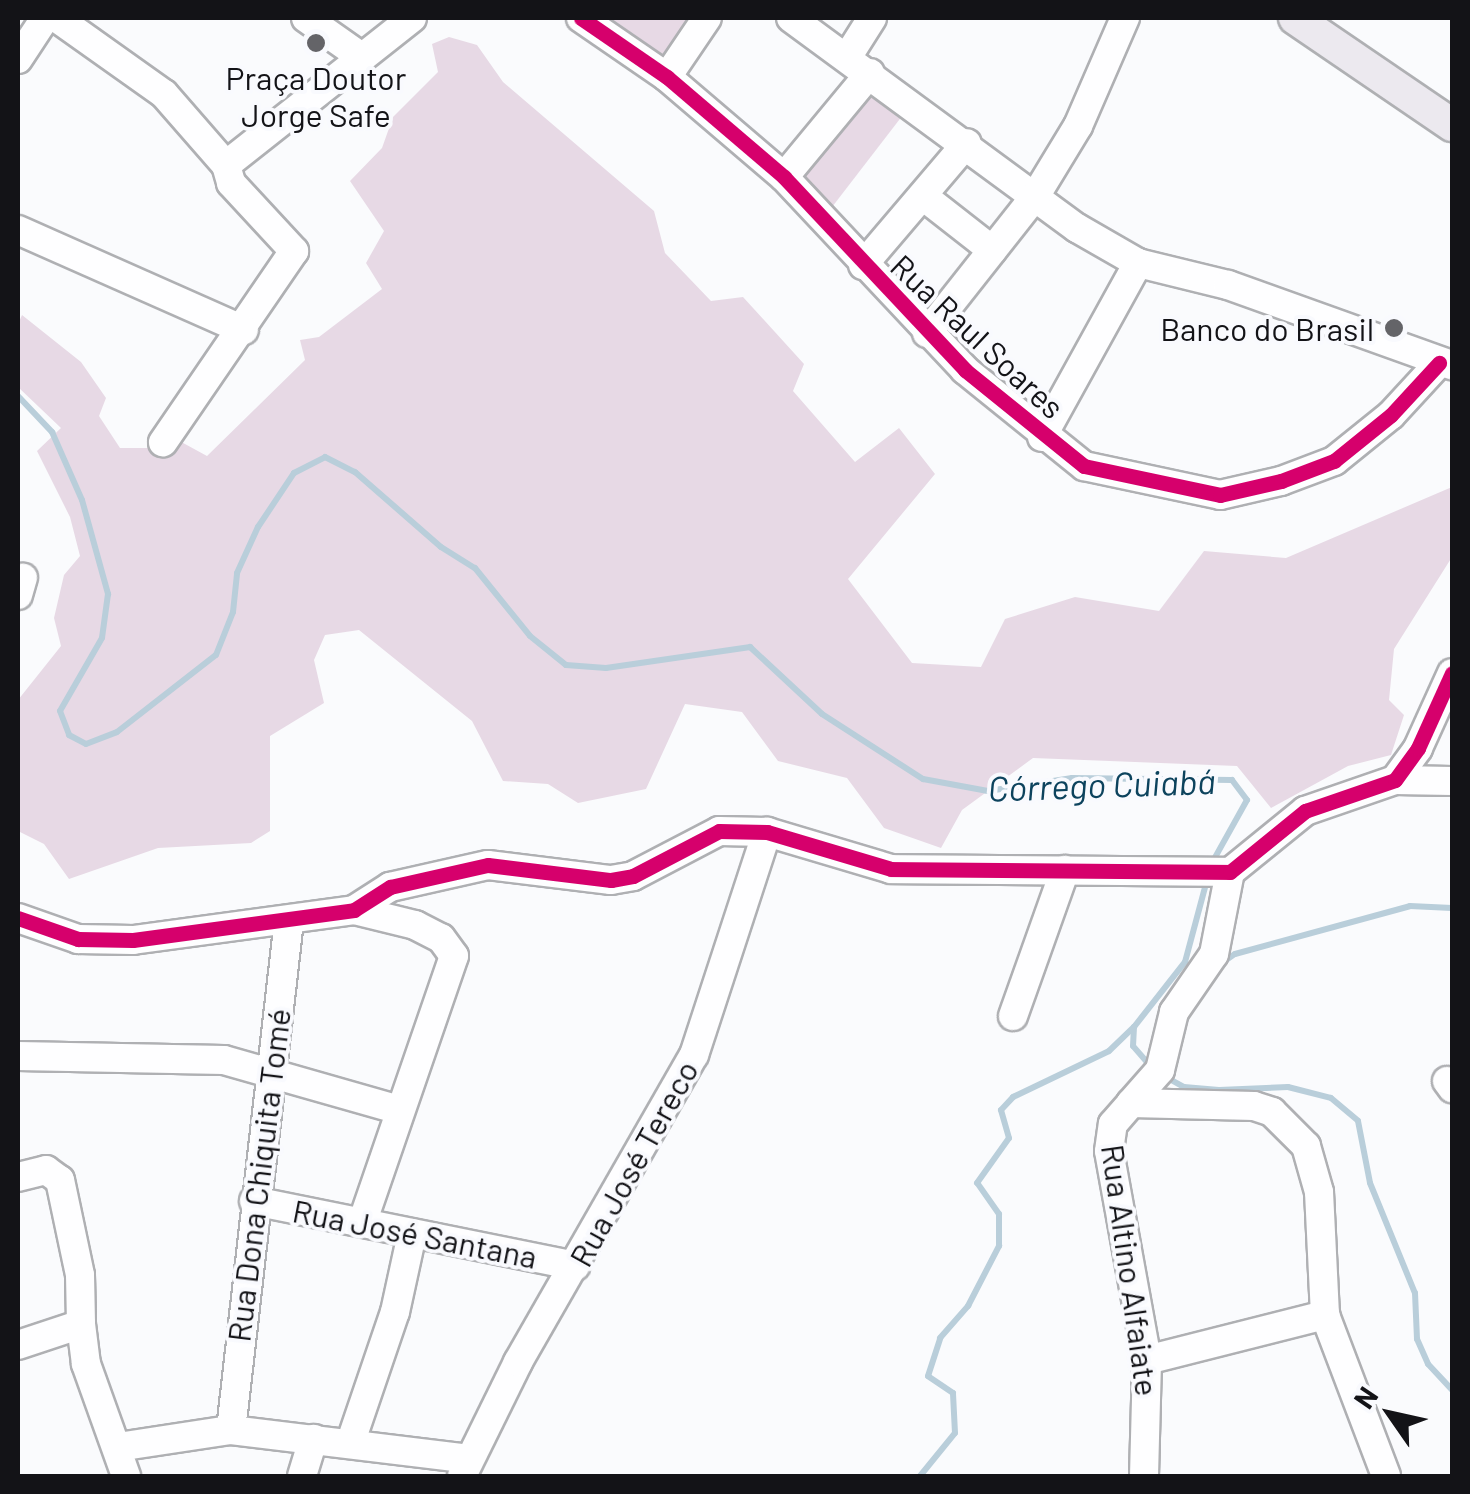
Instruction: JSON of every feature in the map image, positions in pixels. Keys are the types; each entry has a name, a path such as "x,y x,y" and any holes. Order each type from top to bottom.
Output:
{"main road":[{"path":"1294,18 1452,125"}],"street":[{"path":"18,59 45,18"},
{"path":"58,18 164,94 226,165 231,183 294,251 244,330 162,442"},
{"path":"103,47 109,18"},
{"path":"306,18 360,56"},
{"path":"226,165 412,18"},
{"path":"667,77 706,18"},
{"path":"791,18 1036,196 1138,263 1228,285 1446,364"},
{"path":"784,177 859,64 872,18"},
{"path":"927,334 1036,196 1078,126 1125,18"},
{"name":"Rua Raul Soares","path":"589,20 667,77 784,177 927,334 1042,437 1084,466 1220,495 1334,461 1391,416 1446,364"},
{"path":"862,265 968,143"},
{"path":"922,196 992,250"},
{"path":"18,230 244,330"},
{"path":"1042,437 1138,263"},
{"path":"1395,780 1418,748 1452,673"},
{"path":"354,910 390,888 432,875 488,865 611,880 633,876 720,831 767,832 891,869 1210,873 1305,811 1395,780 1452,781"},
{"name":"Rua José Tereco","path":"465,1468 694,1055 767,832"},
{"path":"1013,1016 1065,870"},
{"path":"1124,1111 1157,1074 1174,1012 1207,964 1210,873"},
{"path":"416,924 432,875"},
{"path":"18,918 46,932 96,940 354,910 416,924 441,938 454,956 362,1223"},
{"name":"Rua Dona Chiquita Tomé","path":"231,1430 268,1070 289,920"},
{"path":"18,1056 224,1060 400,1110"},
{"path":"1124,1111 1254,1106 1272,1112 1306,1146 1318,1192 1325,1315 1386,1476"},
{"name":"Rua Altino Alfaiate","path":"1124,1111 1109,1151 1147,1360 1144,1476"},
{"path":"18,1177 46,1170 60,1180 80,1275 86,1364 126,1476"},
{"name":"Rua José Santana","path":"254,1201 576,1266"},
{"path":"351,1441 395,1312 412,1234"},
{"path":"1147,1360 1325,1315"},
{"path":"18,1345 81,1324"},
{"path":"118,1447 231,1430 351,1441 465,1468"},
{"path":"302,1476 313,1438"}],"shaded area":[{"path":"611,18 690,18 661,59 608,22"},
{"path":"449,37 477,45 503,82 654,211 665,253 711,301 743,297 804,364 793,391 855,462 899,428 935,474 848,579 912,663 981,667 1005,619 1075,597 1159,611 1204,551 1286,558 1452,487 1452,557 1394,649 1389,700 1404,715 1391,755 1348,766 1271,808 1237,766 1033,758 962,810 941,848 884,828 847,778 778,761 742,712 685,704 646,789 578,803 548,784 503,781 472,721 359,630 325,635 314,660 324,703 270,736 270,831 251,843 158,848 69,879 44,844 18,831 18,700 61,646 54,618 64,575 80,556 70,517 37,451 61,428 18,387 18,324 22,315 81,362 106,398 99,416 120,448 165,448 174,438 207,456 305,360 300,340 319,337 382,289 366,263 384,231 350,181 382,148 393,117 438,72 432,44"},
{"path":"880,89 906,111 829,211 798,175 863,97"}],"waterway":[{"name":"Córrego Cuiabá","path":"18,396 52,432 82,500 108,594 102,638 60,711 69,735 86,744 117,732 216,655 233,612 237,573 258,527 294,473 325,457 355,472 441,547 475,568 530,636 566,665 606,668 750,647 822,714 923,779 988,791 1072,778 1232,780 1247,800 1212,863"},
{"name":"Córrego Cuiabá","path":"1153,1069 1133,1046 1134,1027 1185,962 1207,880"},
{"path":"1219,965 1235,954 1410,906 1452,908"},
{"path":"920,1476 955,1433 953,1393 928,1376 940,1338 968,1306 999,1246 999,1214 977,1183 1009,1138 1001,1110 1013,1097 1109,1051 1134,1027"},
{"name":"Córrego Cuiabá","path":"1164,1076 1184,1087 1288,1087 1331,1098 1358,1121 1370,1183 1415,1293 1417,1339 1428,1364 1452,1390"}],"cycle path":[{"path":"581,18 667,77 784,177 965,370 1084,466 1220,495 1281,481 1334,461 1391,415 1439,363"},
{"path":"18,918 78,939 133,940 354,910 390,887 488,865 611,880 633,876 719,831 767,832 891,869 1230,872 1305,811 1395,780 1418,748 1452,673"}],"place":[{"name":"Praça Doutor Jorge Safe","path":"316,43"},
{"name":"Banco do Brasil","path":"1394,328"}]}
